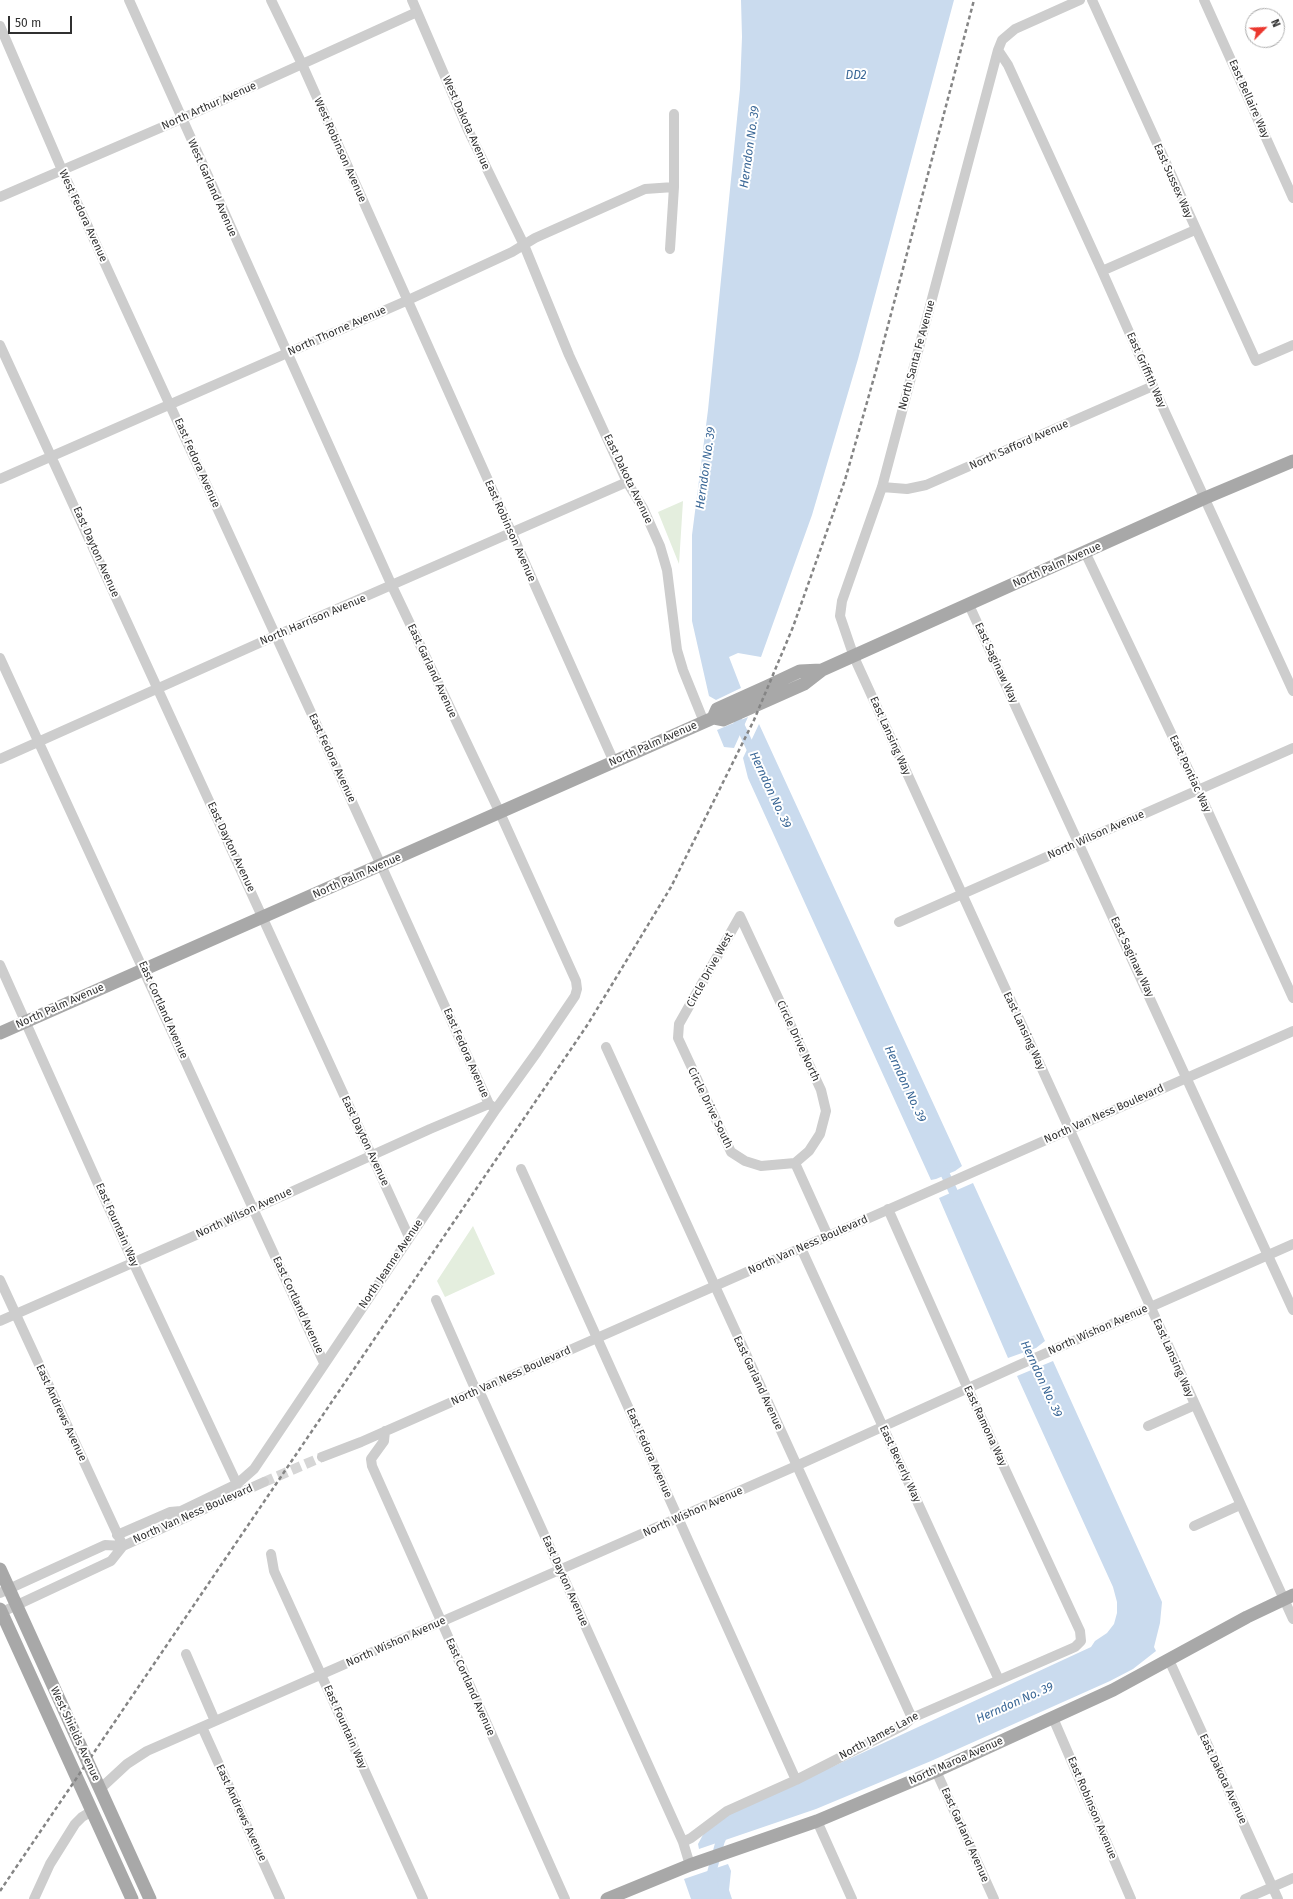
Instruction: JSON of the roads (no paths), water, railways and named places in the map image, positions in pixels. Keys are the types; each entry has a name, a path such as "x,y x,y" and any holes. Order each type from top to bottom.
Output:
{"main road":[{"name":"North Palm Avenue","path":"0,1033 746,703 800,671 822,670 1205,498 1293,461"},
{"name":"West Shields Avenue","path":"0,1569 4,1591 16,1606 150,1899"},
{"name":"North Maroa Avenue","path":"607,1899 690,1865 817,1821 936,1770 1113,1690 1247,1617 1288,1597"},
{"name":"West Shields Avenue","path":"0,1611 132,1899"}],"street":[{"name":"West Garland Avenue","path":"128,0 286,353"},
{"name":"West Robinson Avenue","path":"271,0 302,64 406,301"},
{"name":"West Dakota Avenue","path":"412,0 468,130 524,245"},
{"name":"East Sussex Way","path":"1092,0 1195,230 1256,361 1293,345"},
{"name":"East Bellaire Way","path":"1204,0 1293,198"},
{"path":"998,50 1002,40 1015,29 1075,1"},
{"name":"North Arthur Avenue","path":"0,197 180,119 417,12"},
{"name":"West Fedora Avenue","path":"0,26 62,170 170,404"},
{"name":"East Griffith Way","path":"998,50 1008,65 1293,691"},
{"name":"North Santa Fe Avenue","path":"854,656 840,616 842,601 882,486 998,50"},
{"path":"670,249 674,187 674,114"},
{"name":"North Thorne Avenue","path":"0,479 406,301 645,189 674,187"},
{"path":"1102,271 1195,230"},
{"name":"East Dakota Avenue","path":"524,245 569,354 628,482 643,508 660,546 667,570 677,650 683,670 715,717"},
{"name":"East Robinson Avenue","path":"406,301 614,762"},
{"name":"East Dayton Avenue","path":"0,345 409,1237"},
{"name":"East Garland Avenue","path":"286,353 392,586 500,813 576,981 577,989"},
{"name":"North Safford Avenue","path":"882,486 907,489 926,485 1153,386"},
{"name":"East Fedora Avenue","path":"170,404 492,1107"},
{"name":"North Harrison Avenue","path":"0,759 275,636 628,482"},
{"name":"East Pontiac Way","path":"1084,552 1198,790 1293,998"},
{"name":"East Saginaw Way","path":"969,605 1293,1310"},
{"name":"East Lansing Way","path":"854,656 1240,1505 1288,1597 1293,1620"},
{"name":"East Cortland Avenue","path":"0,658 324,1363"},
{"name":"North Wilson Avenue","path":"899,922 1293,748"},
{"name":"Circle Drive West","path":"679,1024 740,916"},
{"name":"Circle Drive North","path":"740,916 821,1090 826,1111 820,1134 809,1151 795,1164"},
{"name":"East Fountain Way","path":"0,965 133,1262 237,1484"},
{"name":"North Jeanne Avenue","path":"162,1528 180,1511 237,1484 254,1469 409,1237 492,1107 537,1052 575,996 577,989"},
{"name":"Circle Drive South","path":"679,1024 678,1038 680,1044 732,1152 745,1161 761,1166 795,1164"},
{"name":"North Van Ness Boulevard","path":"322,1457 597,1338 1293,1031"},
{"name":"East Garland Avenue","path":"606,1047 912,1718"},
{"name":"North Wilson Avenue","path":"0,1321 194,1236 371,1155 492,1107"},
{"path":"795,1164 828,1236"},
{"name":"East Fedora Avenue","path":"521,1169 796,1780"},
{"name":"East Ramona Way","path":"888,1210 968,1389 1080,1631 1081,1641"},
{"name":"North Wishon Avenue","path":"100,1789 127,1764 147,1751 321,1676 796,1466 1019,1365 1293,1244"},
{"name":"East Beverly Way","path":"802,1248 999,1680"},
{"name":"East Andrews Avenue","path":"0,1280 122,1546"},
{"name":"East Dayton Avenue","path":"436,1300 482,1396 683,1842 690,1865"},
{"name":"East Lansing Way","path":"1148,1426 1194,1405"},
{"name":"East Cortland Avenue","path":"385,1431 384,1441 371,1459 372,1466 565,1899"},
{"name":"North Van Ness Boulevard","path":"4,1591 105,1545 122,1546 264,1482"},
{"path":"1194,1526 1240,1505"},
{"name":"North Jeanne Avenue","path":"117,1535 170,1512 180,1511"},
{"name":"North Van Ness Boulevard","path":"0,1611 16,1606 111,1562 122,1546"},
{"name":"East Fountain Way","path":"271,1554 274,1571 423,1899"},
{"name":"North James Lane","path":"683,1842 691,1838 727,1811 796,1780 904,1725 912,1718 1075,1647 1081,1641"},
{"path":"186,1654 215,1721"},
{"name":"East Dakota Avenue","path":"1168,1660 1278,1899"},
{"name":"East Robinson Avenue","path":"1053,1718 1131,1899"},
{"name":"East Andrews Avenue","path":"202,1727 280,1899"},
{"name":"East Garland Avenue","path":"936,1770 994,1899"},
{"path":"34,1899 50,1864 75,1824 82,1817 92,1811"},
{"path":"817,1821 852,1899"},
{"path":"1245,1899 1293,1878"}],"water":[{"name":"DD2","path":"741,0 954,0 858,359 812,515 761,657 738,653 729,657 741,688 716,700 709,696 692,621 692,535 708,410 740,89 742,37"},
{"path":"748,717 734,748 724,747 717,730"},
{"path":"759,724 962,1166 955,1171 936,1179 931,1180 748,778 743,758"},
{"path":"973,1183 1045,1341 1036,1348 1008,1358 939,1198"},
{"path":"1053,1361 1162,1602 1160,1623 1154,1647 1156,1651 1133,1669 1110,1681 931,1761 816,1809 699,1849 698,1844 704,1833 728,1815 1091,1647 1095,1641 1107,1633 1114,1624 1117,1613 1117,1602 1113,1587 1017,1376"},
{"path":"728,1864 731,1871 729,1890 732,1899 691,1899 684,1879"}],"waterway":[{"name":"Herndon No. 39","path":"737,719 754,755"},
{"name":"Herndon No. 39","path":"941,1165 958,1202"},
{"name":"Herndon No. 39","path":"1022,1341 1040,1378"},
{"name":"Herndon No. 39","path":"715,1899 712,1871 720,1842 725,1831"}],"tunnel":[{"path":"264,1482 322,1457"}],"railway":[{"path":"0,1891 588,1024 671,887 754,720 793,627 845,480 877,367 974,0"}]}
